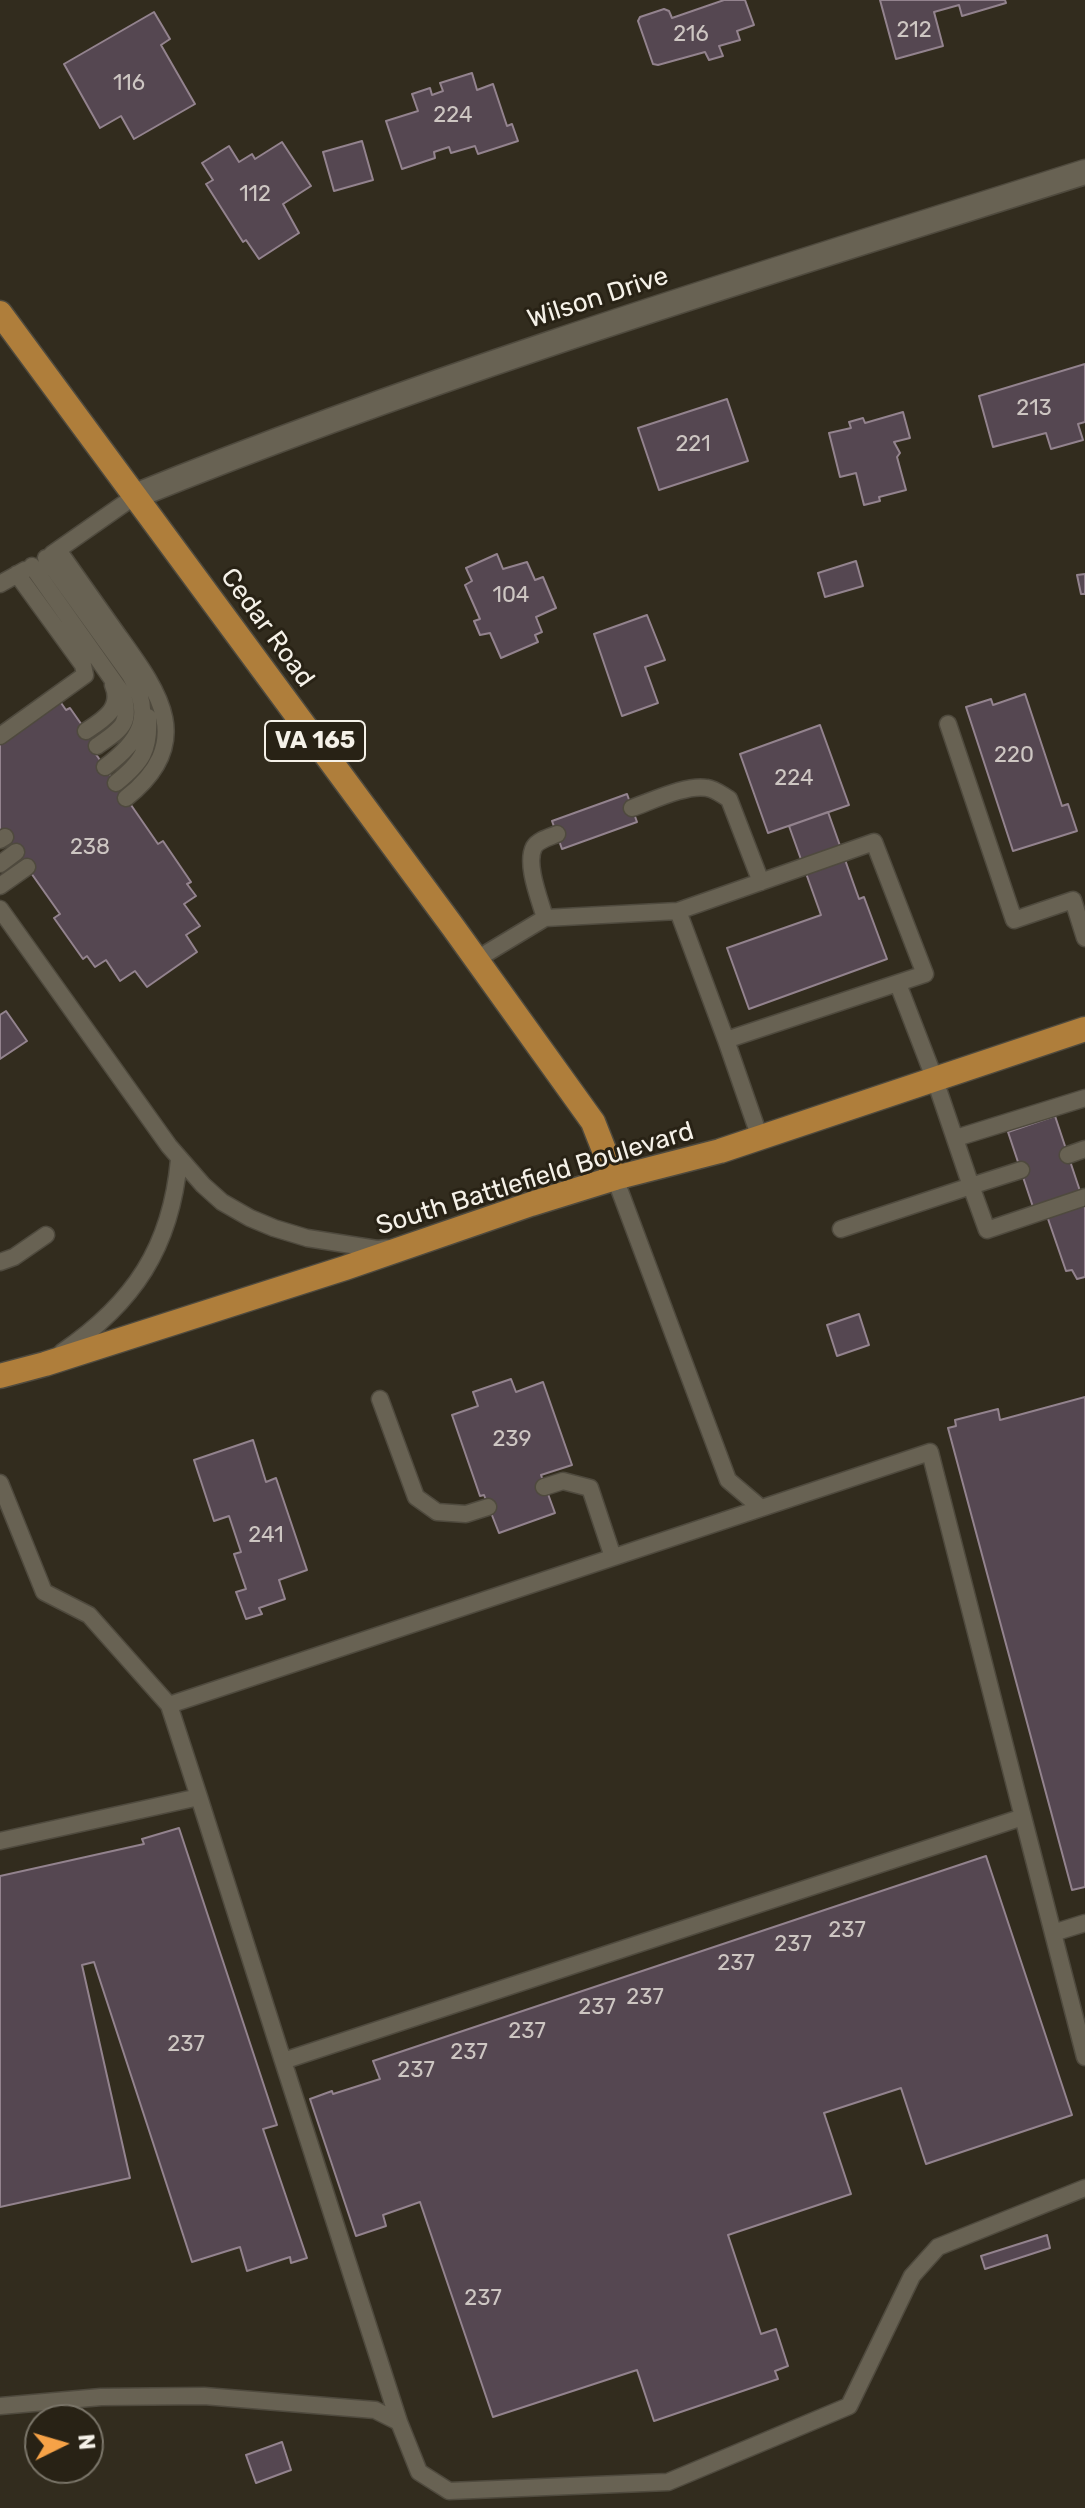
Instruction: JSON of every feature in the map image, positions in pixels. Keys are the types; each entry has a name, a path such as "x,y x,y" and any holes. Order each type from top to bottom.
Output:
{"main road":[{"name":"Cedar Road","path":"0,313 477,959 593,1122 615,1178"},
{"name":"South Battlefield Boulevard","path":"0,1376 615,1178 720,1151 1084,1033"}],"street":[{"name":"Wilson Drive","path":"135,496 254,448 527,350 1085,172"}],"lane":[{"path":"0,584 135,496"},
{"path":"38,562 122,693 127,718 122,728 97,746"},
{"path":"38,562 150,679 162,705 166,727 164,749 151,773 121,790 148,741 146,703 134,682 38,562"},
{"path":"0,736 85,675 38,562"},
{"path":"86,731 107,717 115,705 116,691 105,669"},
{"path":"105,767 128,748 139,729 142,702 134,682"},
{"path":"948,724 1014,920 1073,900 1085,938"},
{"path":"632,808 691,788 705,787 717,791 729,799 761,882"},
{"path":"545,918 531,864 534,848 539,842 557,834"},
{"path":"477,959 545,918 678,911 874,842 925,974 726,1040"},
{"path":"0,864 16,852"},
{"path":"0,886 27,867"},
{"path":"0,909 179,1160 222,1202 250,1218 307,1238 377,1249 419,1243"},
{"path":"678,911 760,1138"},
{"path":"898,984 987,1230 1085,1197"},
{"path":"956,1138 1085,1098"},
{"path":"1068,1155 1085,1149"},
{"path":"45,1364 84,1337 107,1316 147,1269 167,1226 176,1192 179,1160"},
{"path":"841,1229 1021,1170"},
{"path":"615,1178 728,1480 761,1508"},
{"path":"0,1262 14,1257 46,1235"},
{"path":"380,1399 416,1497 437,1512 466,1514 488,1507"},
{"path":"169,1705 930,1452 1085,2057"},
{"path":"544,1487 563,1481 590,1488 613,1557"},
{"path":"0,1483 5,1510 44,1592 89,1615 169,1705 399,2422 419,2472 449,2491 668,2482 849,2406 912,2276 938,2247 1085,2188"},
{"path":"0,1841 199,1797"},
{"path":"283,2061 1023,1817"},
{"path":"1053,1933 1085,1923"},
{"path":"0,2406 101,2397 204,2396 375,2410 399,2422"}],"building":[{"path":"724,0 745,0 754,25 737,31 740,40 719,46 723,56 709,60 705,52 653,64 638,21 640,17 664,9 669,11 672,18"},
{"path":"880,0 1005,0 1006,3 962,16 959,5 934,12 943,46 896,59"},
{"path":"154,12 170,39 161,45 195,104 134,139 121,116 100,128 64,64"},
{"path":"472,73 477,90 493,84 507,126 512,124 518,141 478,154 475,146 451,153 449,147 434,152 435,158 402,169 386,121 418,111 412,94 430,88 432,95 443,91 440,83"},
{"path":"362,141 373,180 334,191 323,152"},
{"path":"282,142 311,186 283,204 299,233 259,259 246,240 243,242 206,184 213,180 202,163 229,146 239,162 252,154 255,159"},
{"path":"1085,364 1085,422 1078,424 1083,440 1051,449 1046,433 993,447 979,396"},
{"path":"727,399 748,461 659,490 638,428"},
{"path":"903,412 910,438 894,442 900,453 897,457 906,490 879,497 880,501 864,505 856,473 840,477 829,433 851,428 849,422 863,418 865,423"},
{"path":"497,554 503,569 527,562 535,580 543,577 556,608 536,617 542,632 535,635 538,642 501,658 490,633 480,635 474,621 480,619 465,585 472,581 466,568"},
{"path":"856,561 863,586 825,597 818,573"},
{"path":"1085,574 1085,594 1081,594 1077,575"},
{"path":"647,615 665,660 645,667 658,703 622,716 594,634"},
{"path":"1025,694 1062,806 1068,804 1077,831 1013,851 966,707 991,699 993,705"},
{"path":"59,700 66,710 70,708 98,748 93,750 158,844 163,841 191,882 187,884 196,896 184,904 200,926 186,935 197,952 147,987 135,971 120,981 106,960 95,967 87,956 83,959 54,918 60,914 0,829 0,741"},
{"path":"820,725 849,805 768,833 740,754"},
{"path":"627,794 637,822 562,849 552,821"},
{"path":"828,812 859,899 864,897 887,959 749,1009 727,948 821,915 789,826"},
{"path":"6,1011 27,1041 0,1059 0,1015"},
{"path":"1055,1116 1080,1191 1033,1207 1008,1132"},
{"path":"1085,1204 1085,1277 1077,1279 1072,1270 1066,1271 1047,1216"},
{"path":"859,1314 869,1345 837,1356 827,1325"},
{"path":"511,1379 516,1392 543,1382 572,1465 541,1475 555,1513 499,1533 484,1495 480,1496 452,1415 478,1406 473,1392"},
{"path":"1085,1397 1085,1887 1072,1890 948,1428 956,1426 955,1420 998,1409 1000,1420"},
{"path":"253,1440 266,1482 276,1478 307,1570 279,1580 285,1599 259,1608 262,1614 246,1619 236,1592 246,1589 234,1554 241,1552 229,1516 214,1521 194,1460"},
{"path":"179,1828 277,2125 263,2129 307,2258 291,2263 290,2257 247,2271 240,2247 192,2262 94,1962 82,1965 130,2178 0,2207 0,1876 144,1844 142,1839"},
{"path":"986,1856 1072,2115 926,2164 901,2088 824,2113 851,2194 728,2235 761,2334 776,2329 788,2366 775,2371 778,2379 654,2421 637,2370 493,2417 420,2202 383,2215 386,2226 356,2236 310,2099 380,2079 373,2061"},
{"path":"1047,2235 1050,2248 985,2269 981,2256"},
{"path":"282,2442 291,2470 256,2483 246,2455"}]}
